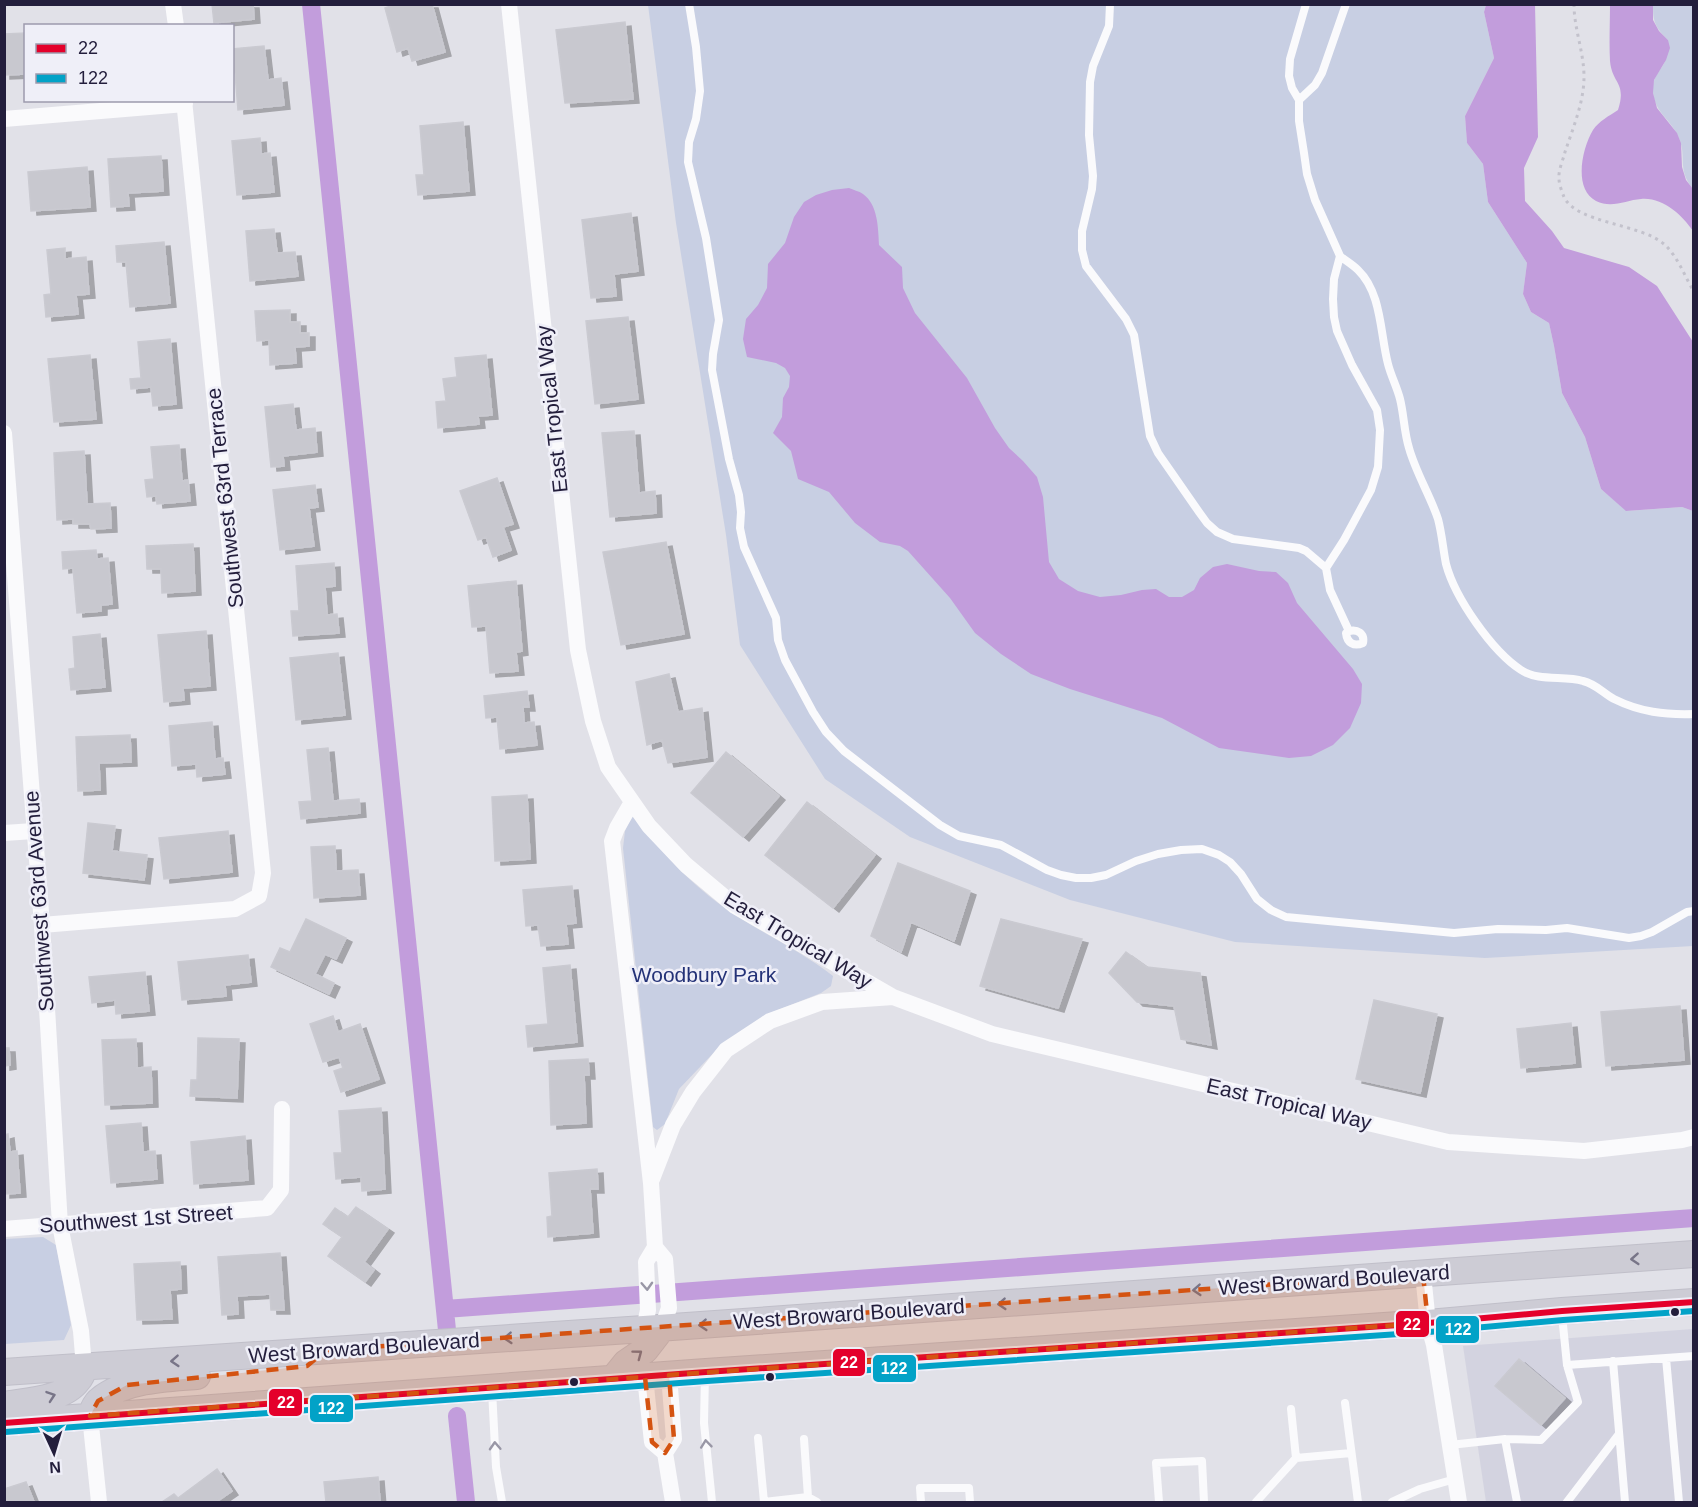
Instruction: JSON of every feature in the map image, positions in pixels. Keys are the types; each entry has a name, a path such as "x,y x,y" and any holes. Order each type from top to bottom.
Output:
{"main road":[{"name":"West Broward Boulevard","path":"4,1372 326,1350 656,1318 1423,1274 1694,1254"},
{"path":"4,1423 1428,1323 1694,1302"},
{"path":"613,1379 626,1363 645,1350 656,1318"},
{"path":"90,1416 98,1401 127,1385 169,1378 307,1366 326,1350"},
{"path":"4,1404 43,1399 66,1390 78,1381 84,1367"}],"street":[{"path":"173,4 176,24"},
{"name":"East Tropical Way","path":"509,4 578,650 593,722 608,768 650,826 686,865 735,906 893,997 992,1034 1448,1142 1584,1151 1694,1137"},
{"path":"4,118 184,102"},
{"name":"Southwest 63rd Terrace","path":"42,925 235,909 259,896 263,873 184,102"},
{"name":"Southwest 63rd Avenue","path":"4,433 42,925 60,1225 81,1331 84,1367"},
{"name":"East Tropical Way","path":"632,802 616,828 612,841 660,1253 656,1318"},
{"path":"4,833 34,831"},
{"name":"East Tropical Way","path":"651,1183 673,1125 693,1092 726,1050 770,1021 822,1002 893,997"},
{"name":"Southwest 1st Street","path":"4,1229 267,1208 281,1190 282,1109"},
{"path":"656,1318 646,1262 660,1253"},
{"path":"1423,1274 1428,1323 1434,1345 1459,1503"},
{"path":"657,1376 652,1442 665,1454 673,1503"},
{"path":"657,1376 674,1439 665,1454"},
{"path":"90,1416 99,1503"}],"lane":[{"path":"689,4 700,92 688,162 706,238 719,320 712,354 712,370 729,459 739,495 742,538 776,618 778,640 785,660 813,712 826,732 844,751 940,825 959,836 1001,845 1047,870 1076,878 1106,875 1158,854 1202,849 1230,862 1241,874 1257,899 1271,910 1286,917 1454,933 1498,929 1567,928 1629,938 1652,932 1687,912 1694,911"},
{"path":"1110,4 1108,26 1093,66 1090,82 1089,135 1093,176 1082,231 1082,250 1086,266 1126,319 1134,335 1150,436 1158,453 1199,512 1217,532 1233,539 1299,548 1326,568 1330,590 1349,631"},
{"path":"1306,4 1290,59 1289,76 1292,88 1299,100 1299,121 1307,174 1315,200 1340,256 1359,270 1368,283 1377,304 1388,366 1400,397 1408,447 1438,520 1446,565 1454,587 1467,611 1502,653 1522,672 1543,677 1580,680 1595,685 1611,697 1648,712 1694,714"},
{"path":"1299,100 1315,85 1322,73 1347,4"},
{"path":"1326,568 1371,490 1378,467 1380,446 1380,420 1377,410 1343,348 1334,317 1334,279 1340,256"},
{"path":"1450,1445 1505,1439 1541,1440 1578,1402 1567,1365 1562,1311"},
{"path":"1567,1365 1694,1356"},
{"path":"1666,1358 1679,1503"},
{"path":"1613,1361 1625,1503"},
{"path":"706,1372 704,1423 712,1503"},
{"path":"492,1388 496,1467 502,1503"},
{"path":"1345,1402 1358,1503"},
{"path":"1291,1409 1296,1458"},
{"path":"1567,1503 1619,1434"},
{"path":"758,1438 764,1503 808,1497 817,1503"},
{"path":"804,1439 808,1497"},
{"path":"1505,1439 1517,1503"},
{"path":"1256,1503 1296,1458 1351,1453"},
{"path":"1159,1503 1156,1463 1202,1461 1204,1503"},
{"path":"1392,1503 1420,1489 1455,1479"},
{"path":"921,1503 920,1488 969,1488 970,1503"}],"path":[{"path":"1574,4 1574,18 1584,77 1582,96 1559,179 1563,196 1570,207 1649,235 1665,245 1694,292"}],"highlighted area":[{"path":"1423,1274 1428,1323 669,1375 674,1439 665,1453 652,1442 645,1377 90,1416 98,1401 127,1385 307,1366 326,1350"}],"shaded area":[{"path":"1486,5 1535,5 1538,137 1524,168 1525,201 1564,248 1629,267 1657,286 1693,342 1693,511 1682,507 1626,511 1601,489 1585,437 1562,393 1549,323 1531,312 1523,294 1527,263 1488,202 1483,164 1467,143 1465,116 1494,58 1484,12"},
{"path":"1610,5 1653,5 1653,20 1668,40 1670,48 1654,80 1653,93 1657,108 1677,133 1681,143 1682,167 1686,180 1693,189 1693,231 1678,213 1657,201 1641,199 1613,204 1602,203 1589,195 1584,187 1583,157 1589,138 1598,124 1618,110 1621,94 1610,61"},
{"path":"849,188 863,194 872,204 879,245 902,267 903,288 915,313 967,378 1009,448 1037,477 1043,497 1049,562 1059,579 1078,591 1100,597 1156,589 1169,597 1182,597 1194,590 1200,578 1213,567 1227,564 1276,572 1288,583 1297,603 1353,669 1362,684 1361,703 1350,728 1333,745 1311,756 1289,758 1219,748 1162,718 1070,689 1031,674 975,633 950,598 908,551 900,546 880,542 855,523 829,492 798,479 791,451 773,433 782,417 783,398 789,387 790,376 785,368 776,363 747,357 743,339 746,319 758,305 767,288 768,264 785,243 794,217 804,202 832,190"},
{"path":"1693,1329 1693,1502 1486,1502 1463,1346"}],"green space":[{"path":"648,5 1486,5 1484,12 1494,58 1465,116 1467,143 1483,164 1488,202 1527,263 1523,294 1531,312 1549,323 1562,393 1585,437 1601,489 1627,511 1682,507 1693,511 1693,946 1485,958 1235,942 1070,900 910,837 825,779 740,645 726,535 676,223"},
{"path":"1653,5 1693,5 1693,189 1683,168 1681,143 1678,136 1654,100 1654,82 1666,58 1668,40 1656,24"},
{"name":"Woodbury Park","path":"632,816 678,868 709,896 833,976 831,986 821,993 765,1015 722,1044 679,1089 665,1124 657,1130 653,1127 623,848 625,831"},
{"path":"43,1237 56,1245 71,1325 64,1340 5,1344 5,1239"}],"building":[{"path":"212,4 253,4 254,19 214,23"},
{"path":"396,4 432,4 445,52 412,61 408,48 397,52 385,8"},
{"path":"625,22 633,99 565,103 556,30"},
{"path":"24,33 24,74 4,75 4,34"},
{"path":"264,46 268,80 281,78 284,105 238,110 234,49"},
{"path":"463,122 469,191 418,195 416,175 424,175 420,126"},
{"path":"260,138 261,154 270,153 274,192 237,195 232,141"},
{"path":"161,156 163,191 128,193 129,206 111,207 108,159"},
{"path":"87,167 90,207 31,211 28,172"},
{"path":"631,213 638,271 614,274 616,296 591,298 582,220"},
{"path":"274,229 277,253 295,252 298,276 250,281 246,231"},
{"path":"164,242 170,303 130,307 126,262 117,262 116,246"},
{"path":"65,248 65,259 86,257 89,294 76,295 78,314 46,317 44,295 51,294 47,250"},
{"path":"290,310 290,322 300,322 300,333 309,333 309,346 295,347 296,363 270,365 269,340 257,341 255,311"},
{"path":"628,317 638,399 595,404 586,321"},
{"path":"170,339 176,404 153,406 151,387 131,389 130,379 141,378 138,342"},
{"path":"90,355 96,419 54,422 48,359"},
{"path":"486,355 492,415 478,416 479,424 438,428 436,402 446,401 443,379 457,377 455,358"},
{"path":"293,404 296,430 315,428 317,452 283,456 284,466 271,467 265,407"},
{"path":"634,431 639,493 655,491 656,513 610,517 602,433"},
{"path":"179,445 182,481 188,480 190,501 157,504 156,496 147,497 145,480 154,479 151,447"},
{"path":"84,451 87,504 110,503 111,528 91,529 90,524 73,524 73,519 57,520 54,453"},
{"path":"497,478 513,524 503,527 511,550 493,557 486,537 478,540 460,491"},
{"path":"315,485 318,507 309,508 314,546 280,550 273,490"},
{"path":"666,542 684,634 621,645 603,552"},
{"path":"193,544 195,591 162,593 161,569 147,569 146,546"},
{"path":"96,550 97,559 108,558 112,604 101,605 101,611 77,613 73,568 63,569 62,552"},
{"path":"334,563 335,586 325,587 327,615 337,614 339,633 293,636 291,611 299,611 296,566"},
{"path":"516,581 522,651 516,652 518,671 490,673 486,626 472,627 468,586"},
{"path":"206,631 210,686 183,688 184,700 164,702 158,635"},
{"path":"100,634 105,687 71,690 69,669 75,668 73,637"},
{"path":"338,653 345,715 296,720 290,658"},
{"path":"669,674 678,712 702,708 707,757 668,763 662,740 647,745 636,682"},
{"path":"527,691 529,707 523,707 524,723 534,722 537,745 500,749 497,717 486,718 484,696"},
{"path":"212,722 215,759 223,758 225,774 197,777 196,764 172,766 169,726"},
{"path":"130,735 131,762 99,763 100,790 78,791 76,737"},
{"path":"328,748 333,801 359,799 360,813 301,819 299,802 312,801 307,750"},
{"path":"726,752 779,796 743,837 691,793"},
{"path":"527,795 530,859 495,861 492,797"},
{"path":"807,802 875,855 833,908 765,855"},
{"path":"88,823 115,826 112,851 147,855 144,880 83,873"},
{"path":"228,831 232,872 164,879 159,838"},
{"path":"335,846 336,871 358,870 360,895 314,898 311,847"},
{"path":"898,863 970,891 954,941 911,922 901,952 871,936"},
{"path":"572,886 576,923 566,924 568,944 541,946 538,925 526,926 523,890"},
{"path":"306,919 346,938 336,959 325,954 315,974 334,983 329,994 271,967 280,948 290,952"},
{"path":"1001,919 1082,939 1058,1008 980,986"},
{"path":"1126,952 1147,967 1200,973 1211,1045 1181,1039 1174,1006 1137,1002 1109,973"},
{"path":"248,955 251,982 225,985 226,996 182,1000 178,962"},
{"path":"570,965 577,1042 528,1047 526,1026 548,1024 543,968"},
{"path":"145,972 149,1011 116,1014 115,1000 92,1003 89,977"},
{"path":"1374,1000 1437,1014 1420,1093 1356,1079"},
{"path":"1680,1006 1684,1060 1606,1066 1601,1012"},
{"path":"333,1016 338,1032 360,1024 379,1079 341,1092 334,1071 343,1068 339,1057 323,1062 310,1024"},
{"path":"1571,1023 1575,1063 1521,1068 1517,1029"},
{"path":"198,1038 239,1039 237,1098 190,1096 191,1080 197,1080"},
{"path":"136,1039 137,1068 151,1067 152,1103 105,1105 102,1040"},
{"path":"4,1048 9,1048 10,1065 4,1066"},
{"path":"588,1059 589,1075 584,1075 586,1123 551,1125 549,1061"},
{"path":"381,1108 385,1189 362,1191 361,1177 336,1179 334,1153 342,1153 339,1111"},
{"path":"141,1123 143,1152 155,1151 157,1179 111,1183 106,1126"},
{"path":"8,1134 10,1152 17,1151 20,1193 4,1194 4,1135"},
{"path":"245,1136 248,1180 194,1184 191,1142"},
{"path":"597,1169 598,1189 590,1189 593,1233 548,1237 547,1217 552,1216 549,1173"},
{"path":"356,1207 388,1229 364,1262 374,1270 365,1282 328,1256 342,1237 323,1224 335,1208 348,1217"},
{"path":"280,1253 284,1310 271,1310 270,1294 237,1296 238,1314 222,1315 218,1257"},
{"path":"180,1262 181,1289 170,1290 172,1319 137,1320 134,1264"},
{"path":"1519,1359 1565,1398 1541,1425 1495,1386"},
{"path":"217,1469 232,1491 216,1502 162,1502 174,1494 178,1498"},
{"path":"378,1477 380,1502 326,1502 324,1482"},
{"path":"26,1482 34,1502 4,1502 4,1489"}],"waterway":[{"path":"311,4 447,1330"},
{"path":"445,1309 1694,1218"},
{"path":"457,1416 466,1502"}],"transit line":[{"name":"22","path":"4,1423 1428,1323 1694,1302"},
{"name":"122","path":"5,1432 1429,1332 1694,1311"}]}
